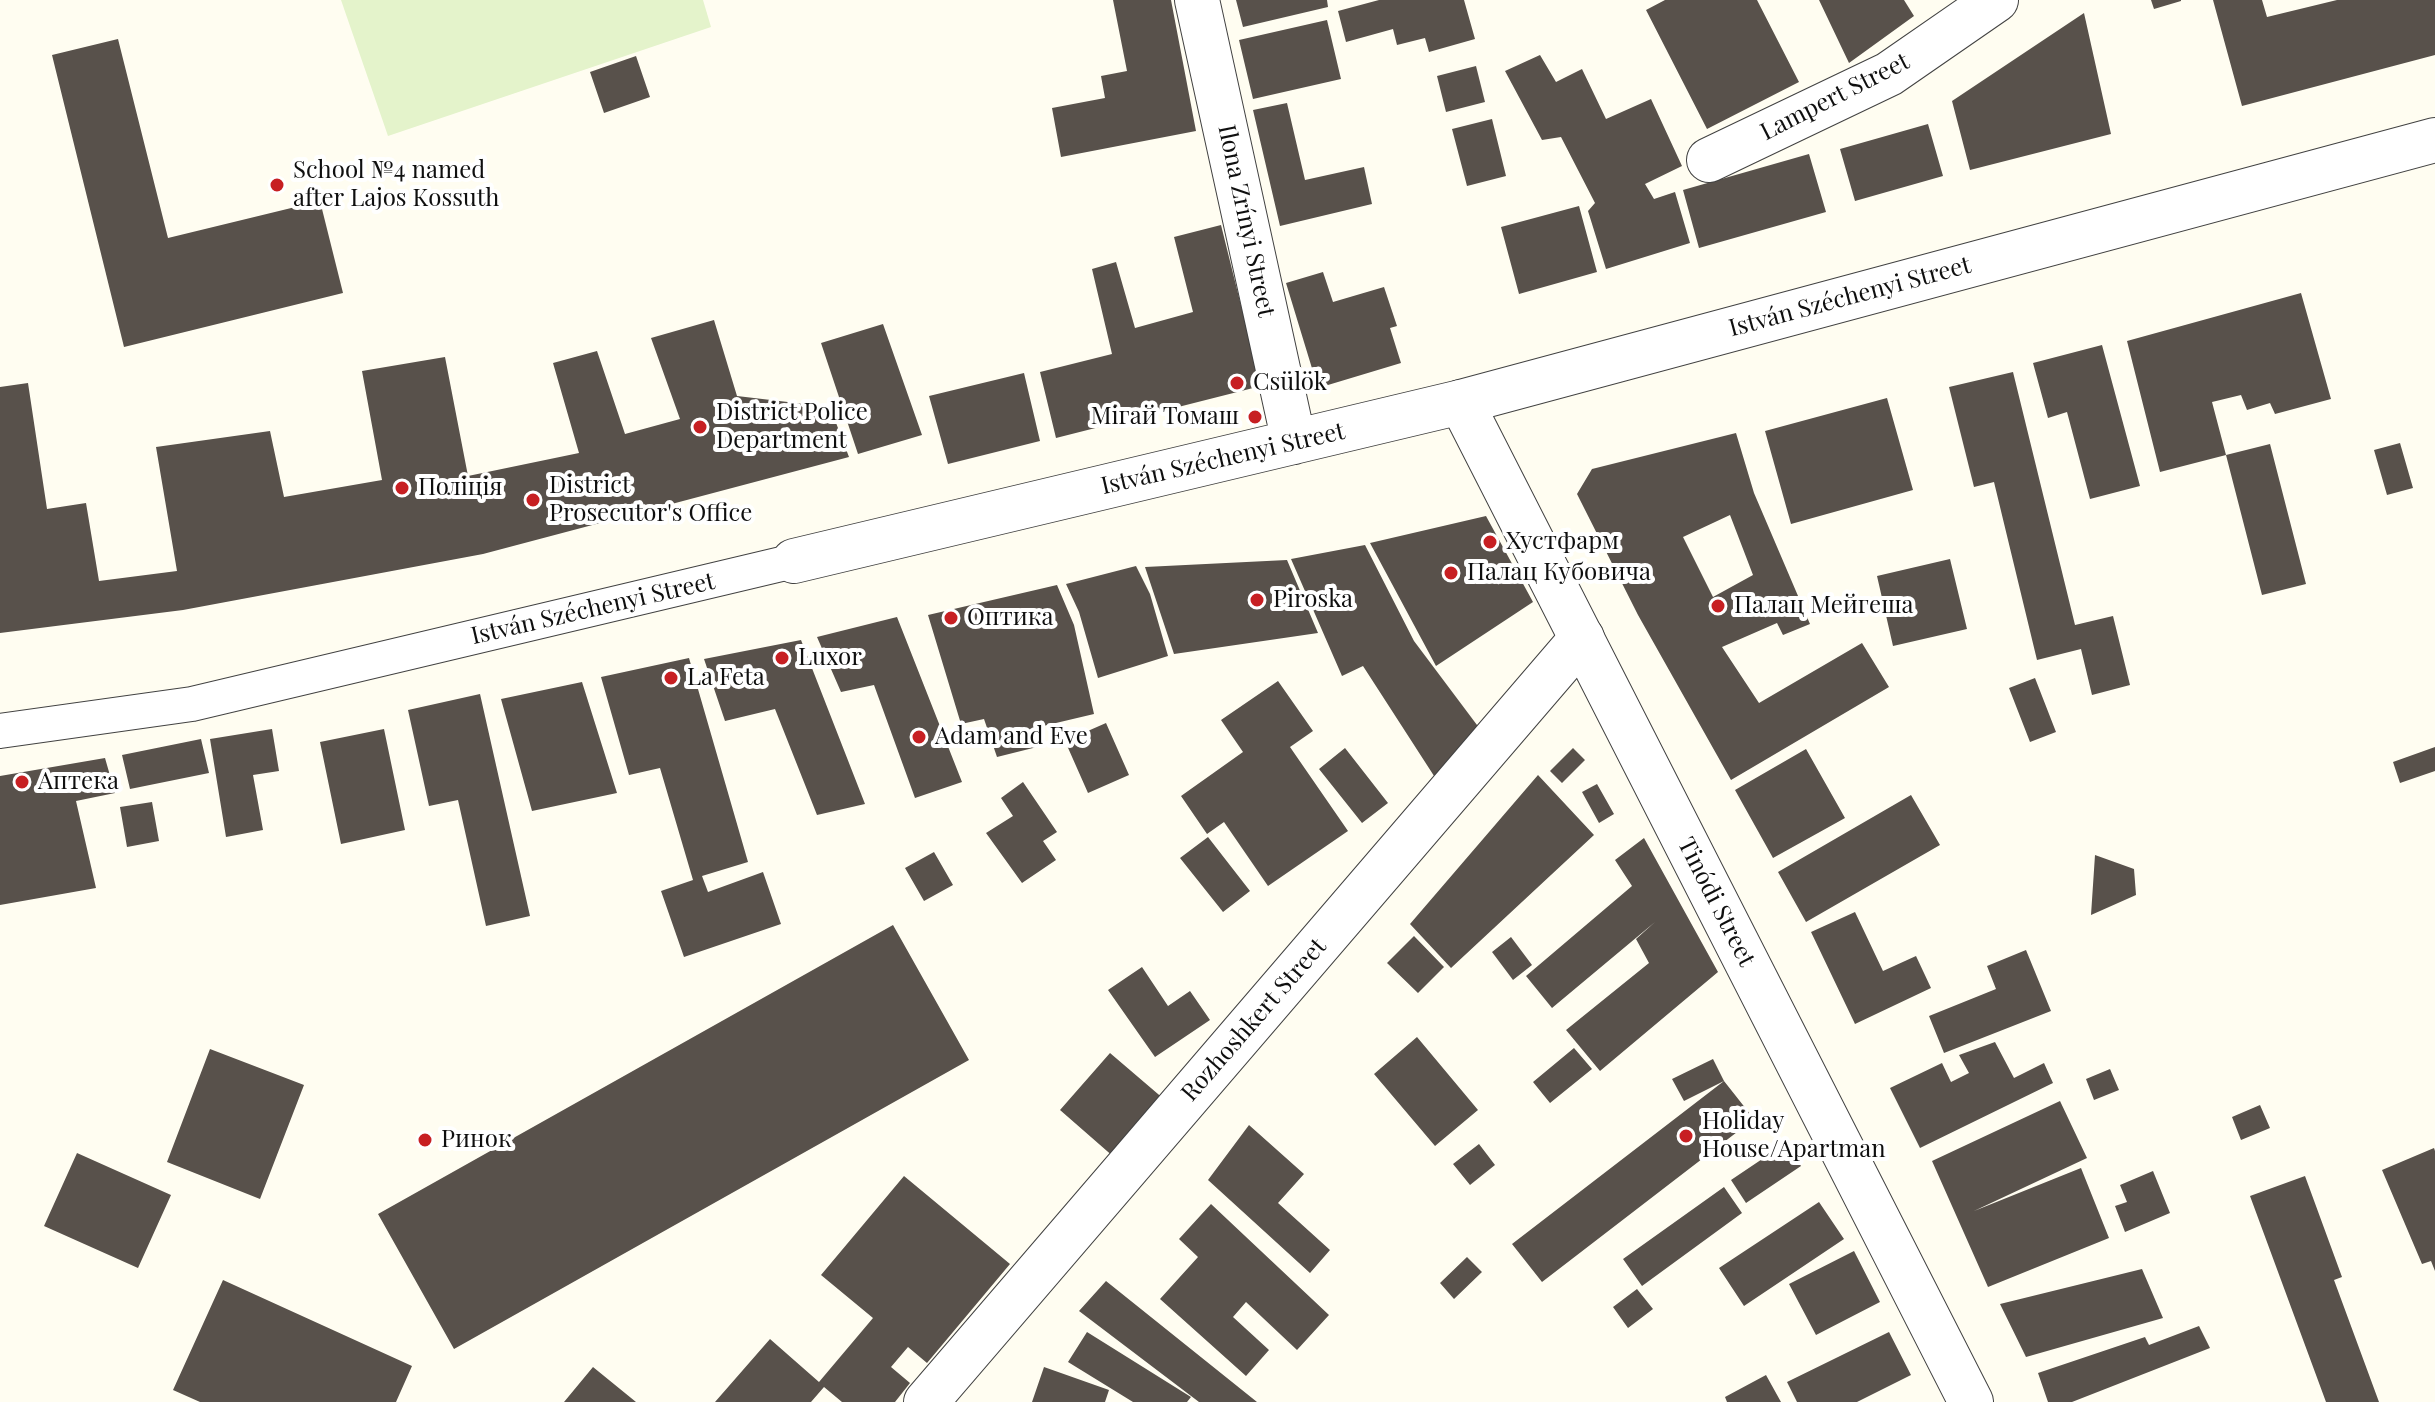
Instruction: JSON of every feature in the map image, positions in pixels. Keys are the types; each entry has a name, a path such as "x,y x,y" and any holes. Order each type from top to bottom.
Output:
{"street":[{"name":"Ilona Zrínyi Street","path":"1197,0 1294,442"},
{"name":"Lampert Street","path":"1709,160 1889,74 1996,0"},
{"name":"István Széchenyi Street","path":"0,731 192,704 1461,402 2435,140"},
{"name":"Tinódi Street","path":"1461,402 1971,1402"},
{"name":"Rozhoshkert Street","path":"926,1402 1582,638"}],"green space":[{"path":"341,0 703,0 711,27 388,136"}],"building":[{"path":"1113,0 1171,0 1196,131 1061,157 1052,108 1105,98 1101,76 1127,71"},
{"path":"1236,0 1327,0 1328,7 1243,27"},
{"path":"1379,0 1464,0 1475,39 1429,52 1425,38 1397,45 1393,29 1346,42 1338,11"},
{"path":"1665,0 1757,0 1799,82 1707,129 1646,10"},
{"path":"1819,0 1904,0 1914,16 1849,63"},
{"path":"2151,0 2181,0 2181,1 2154,9"},
{"path":"2213,0 2262,0 2267,17 2337,0 2435,0 2435,55 2242,106"},
{"path":"2084,13 2111,134 1970,170 1952,101"},
{"path":"1327,20 1341,79 1253,99 1239,40"},
{"path":"118,39 168,238 320,201 343,293 124,347 52,55"},
{"path":"1540,55 1556,82 1582,69 1606,119 1651,99 1682,166 1645,184 1654,199 1675,192 1690,243 1606,269 1588,211 1595,203 1561,137 1542,140 1505,71"},
{"path":"636,56 650,97 604,113 590,72"},
{"path":"1476,66 1485,102 1446,112 1437,76"},
{"path":"1287,103 1305,180 1364,167 1372,204 1280,226 1253,110"},
{"path":"1492,119 1506,176 1467,186 1452,129"},
{"path":"1928,124 1943,176 1855,201 1840,149"},
{"path":"1809,154 1826,212 1699,248 1683,190"},
{"path":"1579,206 1597,272 1519,294 1501,227"},
{"path":"1221,225 1261,386 1056,438 1040,372 1112,354 1092,269 1116,262 1135,328 1193,312 1174,237"},
{"path":"1323,272 1333,302 1384,287 1397,326 1390,328 1401,363 1318,388 1286,283"},
{"path":"2301,293 2331,399 2275,414 2270,403 2247,410 2241,395 2212,402 2226,455 2160,472 2127,341"},
{"path":"714,320 737,396 830,407 849,457 483,554 183,610 0,633 0,387 28,383 47,509 86,503 99,581 177,571 156,447 270,431 284,497 382,480 362,371 445,357 468,476 579,453 553,363 597,351 625,434 680,419 651,338"},
{"path":"883,324 922,435 858,454 821,343"},
{"path":"2102,345 2140,486 2090,499 2067,412 2048,418 2033,363"},
{"path":"2013,372 2075,625 2113,616 2130,685 2092,695 2081,649 2037,660 1994,482 1974,487 1949,387"},
{"path":"1024,373 1040,441 948,464 929,396"},
{"path":"1887,398 1913,490 1791,524 1765,431"},
{"name":"Палац Мейгеша","path":"1736,433 1754,493 1810,624 1783,635 1777,623 1722,647 1759,703 1862,643 1889,687 1731,780 1638,615 1577,494 1592,469","holes":["1730,515 1753,575 1713,597 1683,537"]},
{"path":"2400,443 2413,488 2387,495 2374,450"},
{"path":"2270,444 2306,584 2262,595 2226,455"},
{"name":"Палац Кубовича","path":"1486,516 1533,602 1436,666 1370,543"},
{"path":"1365,545 1414,641 1483,733 1436,779 1363,666 1342,676 1291,559"},
{"path":"1950,559 1967,629 1893,646 1877,576"},
{"path":"1287,560 1318,633 1174,654 1145,567"},
{"path":"1136,566 1150,594 1168,656 1098,678 1079,612 1066,584"},
{"path":"1057,585 1074,625 1094,714 1039,727 1045,745 997,757 984,719 961,724 928,615"},
{"name":"Adam and Eve","path":"897,617 962,782 915,798 874,685 841,692 817,637"},
{"path":"801,640 865,804 817,815 775,709 725,721 704,659"},
{"path":"689,658 748,862 702,876 708,892 763,872 781,924 684,957 661,891 693,880 660,768 629,775 601,677"},
{"path":"2035,678 2056,732 2030,742 2009,688"},
{"path":"1278,681 1313,731 1290,747 1348,831 1268,886 1224,822 1207,834 1181,796 1243,752 1221,720"},
{"path":"582,682 617,793 532,811 501,699"},
{"path":"480,694 530,916 486,926 458,800 429,806 408,710"},
{"path":"1106,723 1129,775 1088,793 1065,741"},
{"path":"272,729 279,771 253,775 263,830 226,837 210,739"},
{"path":"384,729 405,830 341,844 320,742"},
{"path":"201,739 209,773 130,789 122,755"},
{"path":"2435,747 2435,771 2400,783 2393,762"},
{"path":"1345,748 1388,803 1362,823 1319,769"},
{"path":"1573,748 1585,760 1562,783 1550,771"},
{"path":"1806,749 1845,818 1773,858 1735,790"},
{"path":"105,758 115,793 76,801 96,888 0,905 0,776"},
{"path":"1538,775 1594,835 1451,968 1410,924"},
{"path":"1023,782 1057,832 1043,841 1056,860 1022,883 986,833 1013,816 1001,798"},
{"path":"1597,784 1614,814 1599,823 1582,792"},
{"path":"1911,795 1940,845 1806,922 1778,872"},
{"path":"152,802 159,841 127,847 120,807"},
{"path":"1208,837 1250,891 1223,912 1180,858"},
{"path":"1644,838 1718,972 1600,1071 1566,1030 1649,963 1636,939 1655,922 1552,1008 1526,976 1632,886 1615,860"},
{"path":"934,852 953,885 924,901 905,868"},
{"path":"2095,855 2134,869 2136,895 2091,915"},
{"path":"1855,912 1883,971 1916,956 1931,988 1855,1024 1811,932"},
{"path":"893,925 969,1060 454,1349 378,1214"},
{"path":"1414,936 1444,967 1418,993 1387,963"},
{"path":"1511,937 1532,965 1513,980 1492,952"},
{"path":"2026,950 2051,1011 1944,1053 1929,1016 1996,989 1987,966"},
{"path":"1142,967 1168,1006 1190,991 1210,1020 1155,1057 1108,990"},
{"path":"1417,1037 1478,1110 1435,1146 1374,1074"},
{"path":"1995,1042 2014,1078 2044,1063 2053,1083 1920,1148 1890,1088 1942,1063 1951,1082 1969,1073 1959,1055"},
{"path":"1574,1048 1592,1069 1550,1103 1533,1082"},
{"path":"210,1049 304,1085 260,1199 167,1162"},
{"path":"1110,1053 1165,1100 1115,1158 1060,1110"},
{"path":"1713,1059 1724,1081 1684,1101 1672,1079"},
{"path":"2110,1069 2119,1090 2094,1100 2086,1079"},
{"path":"1724,1081 1754,1119 1542,1282 1512,1244"},
{"path":"2060,1101 2087,1158 1974,1211 2081,1168 2109,1238 1988,1287 1932,1161"},
{"path":"2260,1105 2270,1128 2241,1140 2232,1117"},
{"path":"1249,1125 1304,1174 1278,1203 1330,1250 1310,1273 1208,1180"},
{"path":"1786,1143 1801,1166 1746,1203 1731,1180"},
{"path":"1479,1144 1495,1165 1470,1185 1453,1164"},
{"path":"2434,1148 2435,1271 2431,1261 2422,1264 2382,1170"},
{"path":"77,1153 171,1195 138,1268 44,1226"},
{"path":"2153,1171 2170,1213 2125,1232 2115,1206 2127,1202 2120,1185"},
{"path":"904,1176 1010,1264 927,1363 908,1347 891,1367 910,1383 895,1402 842,1402 824,1387 811,1402 715,1402 770,1339 819,1382 873,1318 821,1275"},
{"path":"2305,1176 2342,1277 2334,1280 2379,1402 2326,1402 2250,1196"},
{"path":"1724,1187 1742,1213 1642,1286 1623,1259"},
{"path":"1819,1202 1844,1239 1744,1306 1719,1268"},
{"path":"1211,1204 1329,1315 1297,1350 1246,1302 1233,1317 1269,1350 1246,1376 1160,1299 1198,1257 1179,1239"},
{"path":"1854,1251 1880,1302 1816,1335 1789,1284"},
{"path":"1467,1257 1482,1272 1454,1299 1440,1283"},
{"path":"2142,1269 2163,1318 2026,1357 2000,1304"},
{"path":"223,1280 412,1366 396,1402 200,1402 173,1390"},
{"path":"1106,1281 1257,1402 1199,1402 1079,1311"},
{"path":"1637,1289 1653,1309 1628,1328 1613,1307"},
{"path":"2199,1326 2210,1348 2072,1402 2048,1402 2038,1373 2145,1337 2149,1345"},
{"path":"1087,1332 1191,1397 1187,1402 1133,1402 1068,1362"},
{"path":"1889,1332 1911,1375 1857,1402 1797,1402 1787,1382"},
{"path":"593,1367 636,1402 564,1402"},
{"path":"1044,1367 1109,1390 1105,1402 1032,1402"},
{"path":"1766,1375 1781,1402 1727,1402 1725,1397"}],"place":[{"name":"School №4 named after Lajos Kossuth","path":"277,185"},
{"name":"Csülök","path":"1237,383"},
{"name":"Мігай Томаш","path":"1255,417"},
{"name":"District Police Department","path":"700,427"},
{"name":"Поліція","path":"402,488"},
{"name":"District Prosecutor's Office","path":"533,500"},
{"name":"Хустфарм","path":"1490,542"},
{"name":"Палац Кубовича","path":"1451,573"},
{"name":"Piroska","path":"1257,600"},
{"name":"Палац Мейгеша","path":"1718,606"},
{"name":"Оптика","path":"951,618"},
{"name":"Luxor","path":"782,658"},
{"name":"La Feta","path":"671,678"},
{"name":"Adam and Eve","path":"919,737"},
{"name":"Аптека","path":"22,782"},
{"name":"Holiday House/Apartman","path":"1686,1136"},
{"name":"Ринок","path":"425,1140"}]}
